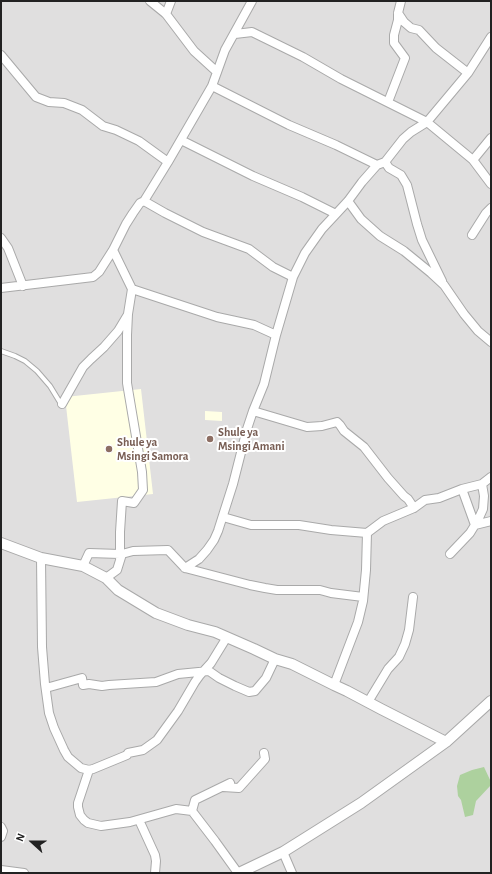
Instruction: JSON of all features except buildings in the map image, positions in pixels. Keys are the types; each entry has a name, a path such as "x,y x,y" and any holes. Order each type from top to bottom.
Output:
{"street":[{"path":"150,1 166,14 194,51 217,72"},
{"path":"166,14 171,1"},
{"path":"1,288 93,277 99,272 113,250 126,224 140,203 144,201 168,162 212,86 225,50 252,1"},
{"path":"388,102 405,58 394,43 394,35 401,1"},
{"path":"398,13 404,22 411,28 419,30 436,48 468,73"},
{"path":"234,34 252,32 303,56 341,79 427,122 473,160 491,184"},
{"path":"185,568 200,559 216,536 233,484 247,429 264,384 276,335 294,278 306,253 322,229 348,201 362,182 403,139 427,122 468,73 491,37"},
{"path":"1,55 36,96 49,102 64,103 82,110 103,126 116,130 139,141 168,162"},
{"path":"212,86 289,125 381,163 401,175 407,185 422,240 444,285 478,331 491,342"},
{"path":"473,160 491,138"},
{"path":"181,140 253,176 302,197 336,214"},
{"path":"144,201 203,232 248,249 272,267 294,278"},
{"path":"348,201 361,219 380,236 404,252 444,285"},
{"path":"472,235 486,213 491,208"},
{"path":"1,238 8,248 23,286"},
{"path":"106,578 117,570 120,556 122,501 134,503 143,490 142,472 127,383 128,314 132,289 113,250"},
{"path":"132,289 217,318 254,325 276,335"},
{"path":"62,404 83,367 118,331 128,314"},
{"path":"253,411 307,428 337,422 344,431 364,447 414,508"},
{"path":"222,517 251,525 299,525 331,530 367,533 383,521 414,508 425,500 439,498 462,489 482,484 491,477"},
{"path":"450,554 470,533 483,509 484,496 482,484"},
{"path":"462,489 475,525"},
{"path":"475,525 491,521"},
{"path":"334,685 358,622 366,570 367,533"},
{"path":"1,543 41,558 83,566 106,578 118,590 156,613 188,625 215,632 254,648 275,659 292,664 446,742"},
{"path":"83,566 89,553 120,556 133,550 168,550 185,568 250,586 277,590 320,590 331,594 363,597"},
{"path":"41,558 42,647 49,712 54,728 64,750 68,757 81,768 89,770 128,753 143,750 157,740 178,711 195,682 211,663 227,637"},
{"path":"368,702 405,644 409,630 413,597"},
{"path":"46,688 82,678 83,685 89,684 102,686 108,684 156,682 178,674 209,671 224,681 249,692 256,691 266,678 275,659"},
{"path":"89,770 78,803 80,816 88,823 101,826 130,822 176,810 192,811 239,873 283,852 361,803 446,742 491,701"},
{"path":"221,787 239,788 265,758 264,753"},
{"path":"192,811 195,800 230,783"},
{"path":"139,820 155,855 155,873"},
{"path":"1,827 3,831 1,837"},
{"path":"283,852 292,873"},
{"path":"1,870 24,873"}],"lane":[{"path":"1,351 25,361 37,371 50,386 62,404"}],"shaded area":[{"path":"1,1 491,1 491,873 1,873"},
{"path":"141,389 153,494 77,502 65,397"},
{"path":"205,411 222,412 222,421 205,420"}],"green space":[{"path":"484,767 491,785 476,801 473,815 465,817 461,800 458,796 457,786 460,775"}],"place":[{"name":"Shule ya Msingi Amani","path":"210,439"},
{"name":"Shule ya Msingi Samora","path":"109,449"}]}
